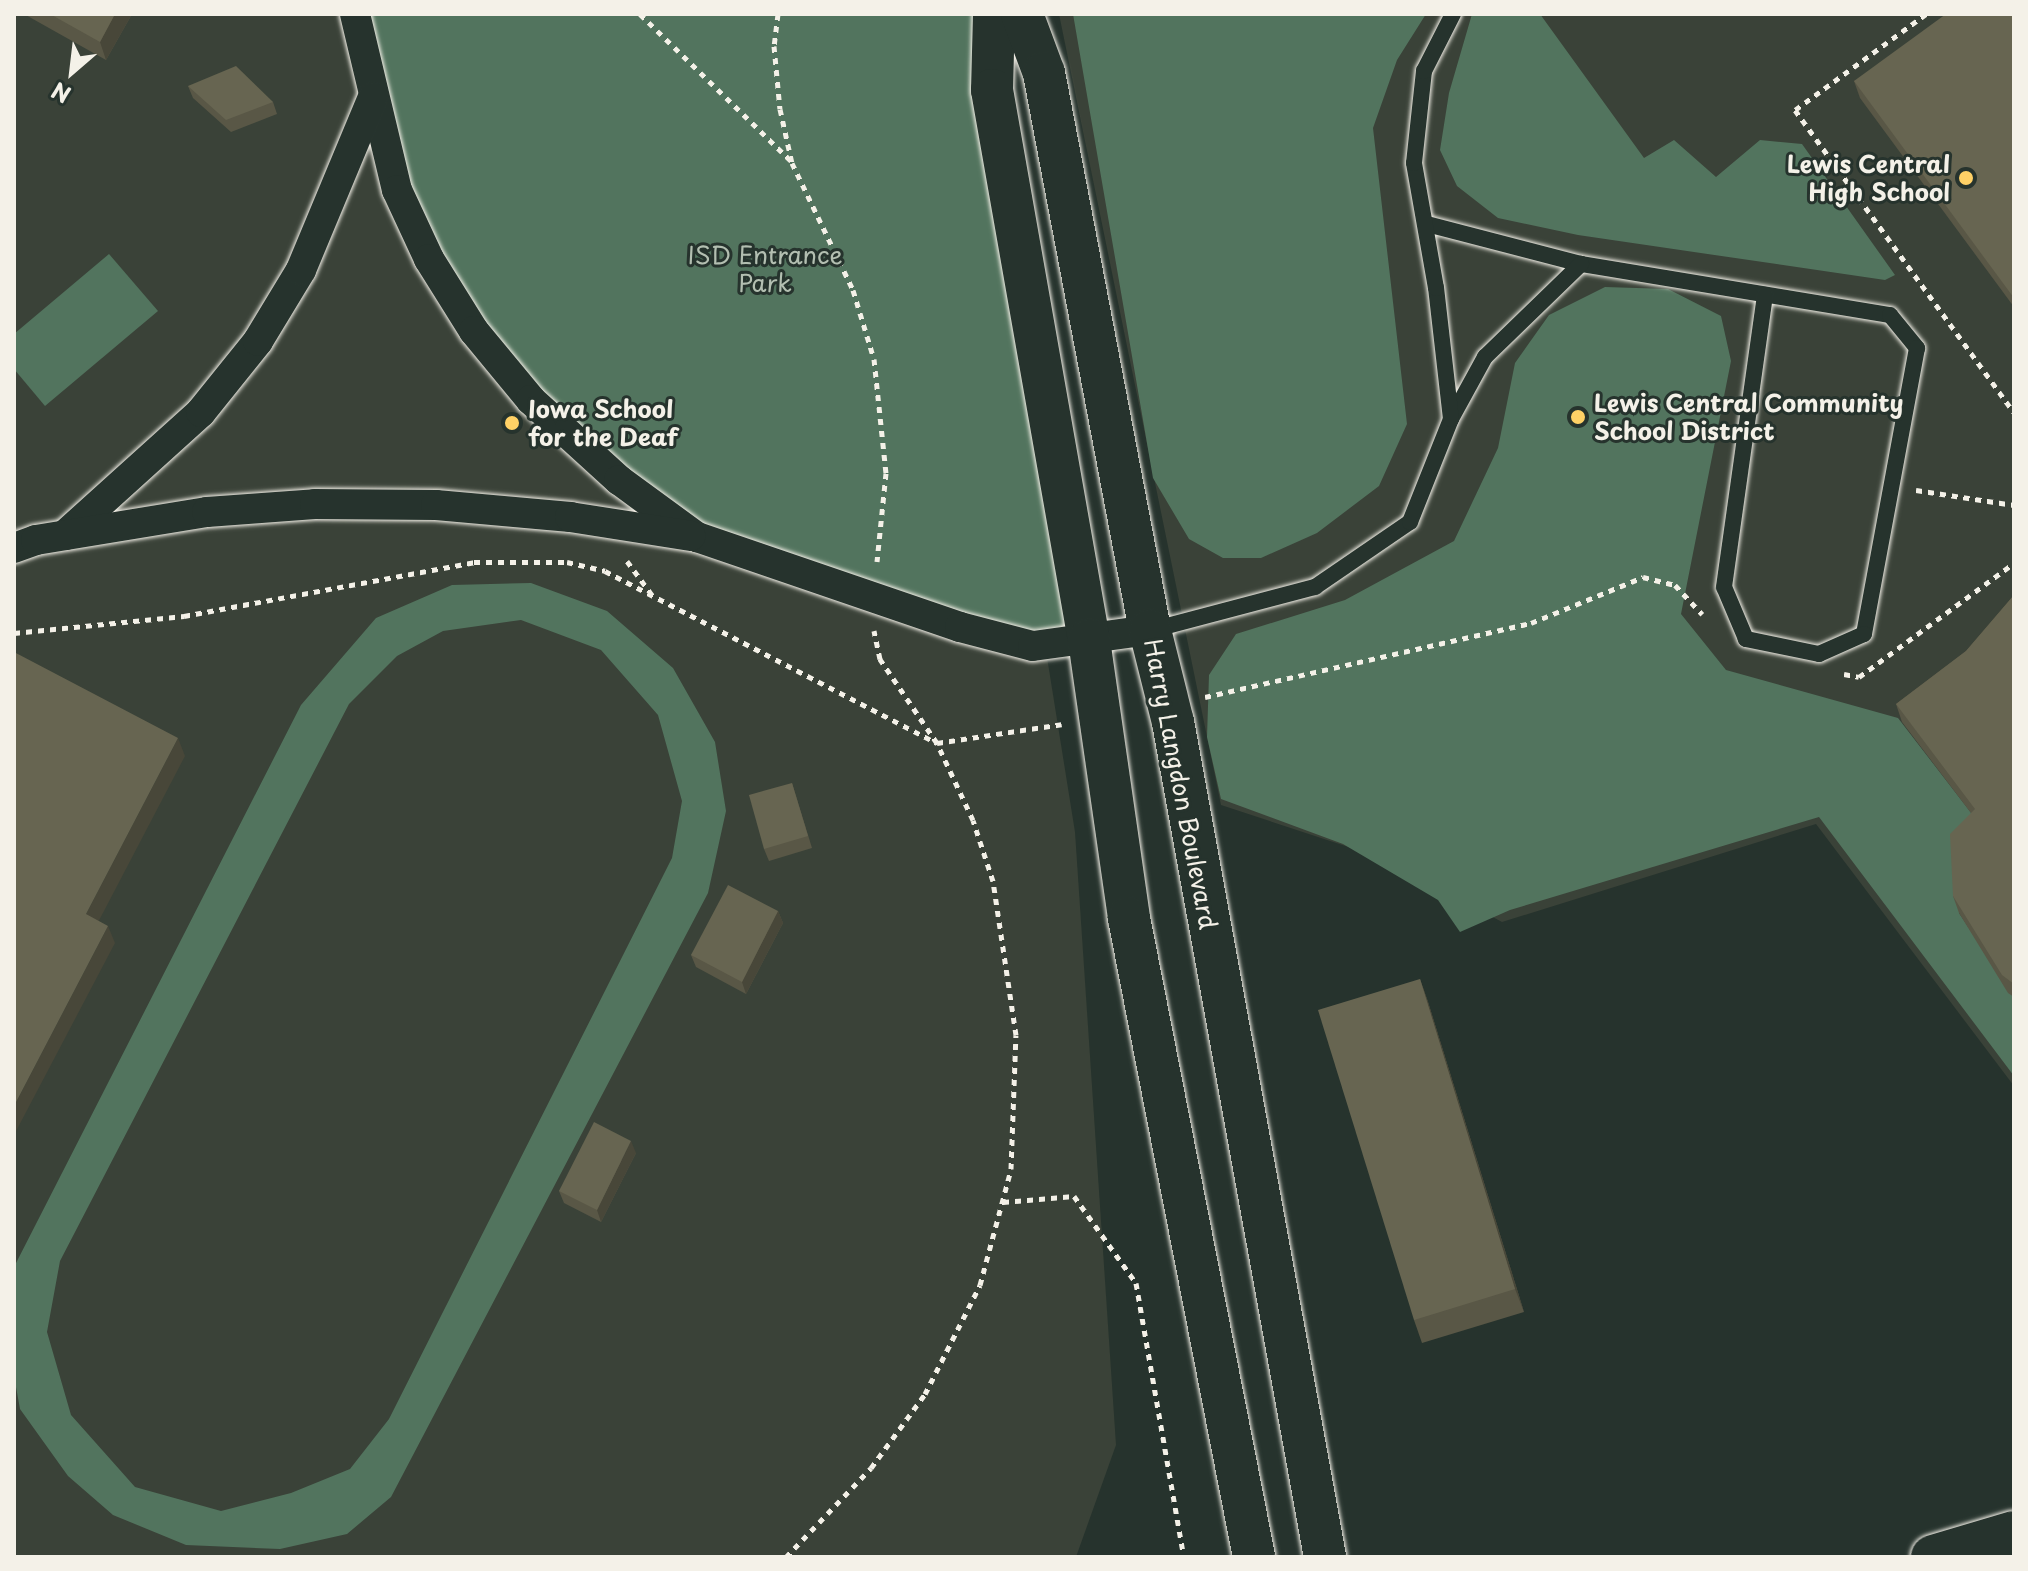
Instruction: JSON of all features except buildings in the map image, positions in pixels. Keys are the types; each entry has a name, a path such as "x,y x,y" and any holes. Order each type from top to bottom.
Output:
{"main road":[{"path":"994,14 992,90 1089,640 1098,718 1132,933 1254,1557"},
{"name":"Harry Langdon Boulevard","path":"1022,14 1044,73 1150,630 1169,706 1325,1557"},
{"path":"1933,1557 2014,1533"}],"street":[{"path":"355,14 397,190 429,259 474,331 531,400 580,447 697,537"},
{"path":"65,535 201,412 258,341 301,270 373,97"},
{"path":"14,548 65,535 207,512 315,504 436,505 570,517 697,537 872,597 1033,646 1150,630"}],"lane":[{"path":"1451,419 1427,224 1414,163 1424,71 1453,14"},
{"path":"1427,224 1581,264 1890,315 1917,348 1864,634 1819,654 1746,639 1724,587 1765,295"},
{"path":"1150,630 1315,587 1410,522 1451,419 1485,357 1581,264"}],"path":[{"path":"640,14 792,163"},
{"path":"778,14 774,46 780,109 792,163 853,290 874,359 886,473 872,597 880,659 937,743 973,820 1007,946 1018,1099 1003,1202 980,1285 925,1394 871,1468 786,1557"},
{"path":"1926,14 1795,110 2014,412"},
{"path":"1891,486 2014,505"},
{"path":"14,633 184,616 474,562 567,562 605,571 937,743 1098,718"},
{"path":"1827,672 1859,677 2014,563"},
{"path":"1169,706 1531,623 1643,577 1661,577 1690,596 1711,627"},
{"path":"1003,1202 1074,1196 1136,1283 1184,1557"}],"shaded area":[{"name":"Iowa School for the Deaf","path":"14,14 944,14 1075,832 1116,1445 1076,1557 14,1557"},
{"name":"Lewis Central Community School District","path":"1059,14 2014,14 2014,1086 1816,824 1502,922 1385,859 1221,805"}],"green space":[{"name":"ISD Entrance Park","path":"357,14 979,14 1089,640 1033,646 697,537 619,480 429,259"},
{"path":"1073,14 1426,14 1397,60 1373,128 1407,424 1379,486 1317,533 1261,558 1223,558 1189,539 1153,478"},
{"path":"1472,14 1540,14 1644,158 1674,140 1716,177 1760,140 1802,144 1895,275 1885,280 1578,235 1498,218 1457,186 1440,150 1449,93"},
{"path":"109,254 158,311 45,406 14,369 14,334"},
{"path":"1605,287 1668,289 1721,316 1731,361 1681,614 1726,670 1898,718 1982,827 1959,913 2014,997 2014,1076 1819,817 1510,910 1460,932 1438,900 1343,844 1221,799 1207,737 1209,675 1236,634 1345,600 1454,541 1498,448 1515,363 1549,315"},
{"path":"531,583 607,611 673,668 715,742 726,811 708,893 391,1497 347,1534 280,1549 186,1545 113,1515 68,1476 20,1409 14,1376 14,1267 301,705 376,618 452,585","holes":["521,620 601,650 658,715 682,801 672,858 389,1419 350,1469 291,1493 221,1511 135,1487 71,1415 47,1332 60,1261 349,704 397,656 443,631"]}],"place":[{"name":"Lewis Central High School","path":"1966,178"},
{"name":"Lewis Central Community School District","path":"1578,417"},
{"name":"Iowa School for the Deaf","path":"512,423"}]}
